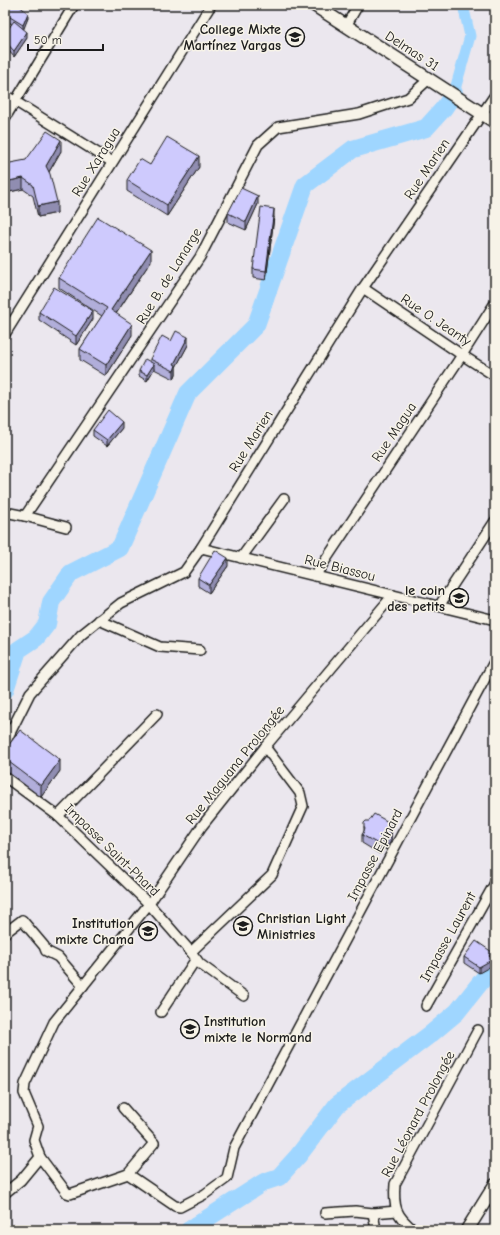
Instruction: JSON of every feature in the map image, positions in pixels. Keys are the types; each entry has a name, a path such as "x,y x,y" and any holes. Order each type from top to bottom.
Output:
{"street":[{"path":"5,118 74,5"},
{"name":"Rue Xaragua","path":"5,334 211,5"},
{"name":"Delmas 31","path":"314,5 495,122"},
{"path":"346,26 358,5"},
{"name":"Rue B. de Lanarge","path":"25,516 200,257 258,145 278,127 359,114 408,98 429,79"},
{"path":"5,95 112,162"},
{"name":"Rue Marien","path":"5,743 30,693 81,635 121,603 184,572 201,548 363,288 495,95"},
{"name":"Rue O. Jeanty","path":"363,288 495,376"},
{"name":"Rue Magua","path":"315,576 495,303"},
{"path":"241,558 284,499"},
{"path":"5,512 66,527"},
{"path":"439,606 495,521"},
{"name":"Rue Biassou","path":"201,548 495,620"},
{"name":"Rue Maguana Prolongée","path":"40,1157 34,1140 38,1126 24,1093 25,1084 54,1022 149,904 202,826 265,747 393,595"},
{"path":"99,620 160,647 200,650"},
{"name":"Impasse Epinard","path":"128,1174 176,1206 180,1207 205,1194 227,1178 234,1148 495,660"},
{"path":"58,816 158,714"},
{"path":"161,1012 193,955 272,875 303,806 300,794 265,747"},
{"name":"Impasse Saint-Phard","path":"5,777 58,816 149,904 200,964 244,996"},
{"name":"Impasse Laurent","path":"426,1006 495,883"},
{"path":"5,933 22,920 44,946 46,951 58,957 83,986"},
{"name":"Rue Léonard Prolongée","path":"397,1211 394,1198 395,1184 478,1030"},
{"path":"5,1193 21,1180 40,1157 67,1193 70,1194 128,1174 154,1143 123,1108"},
{"path":"467,1230 495,1186"},
{"path":"325,1213 355,1211 374,1213 397,1211 403,1221 414,1230"},
{"path":"374,1213 376,1230"}],"building":[{"path":"10,5 18,5 28,13 23,25 5,14"},
{"path":"14,21 27,32 14,51 5,41 5,33"},
{"path":"5,45 9,48 5,56"},
{"path":"47,131 61,140 46,166 50,174 57,202 38,206 33,185 23,178 5,182 5,164 26,160"},
{"path":"167,137 199,156 167,205 127,180 140,159 150,165"},
{"path":"241,188 258,196 246,222 228,213"},
{"path":"261,207 274,209 266,271 253,269"},
{"path":"98,217 151,250 111,310 132,324 106,365 80,349 107,308 59,278"},
{"path":"54,287 93,311 76,336 39,312"},
{"path":"176,331 188,337 174,364 176,365 174,371 150,359 162,336 171,341"},
{"path":"145,359 154,364 147,375 139,371"},
{"path":"108,410 122,422 107,440 93,430"},
{"path":"215,550 228,558 209,585 198,578"},
{"path":"20,730 60,760 41,786 5,759 5,750"},
{"path":"374,814 392,824 388,831 391,832 386,841 384,840 380,845 362,835 365,829 364,823 369,821"},
{"path":"476,941 492,952 489,956 490,957 495,956 495,958 479,967 464,957"}],"waterway":[{"path":"454,93 470,36 463,5"},
{"path":"5,690 18,650 36,638 47,624 51,602 71,573 120,548 188,393 256,325 305,185 353,149 426,128 444,108 454,93"},
{"path":"189,1230 264,1182 279,1177 298,1156 337,1105 432,1033 457,1012 484,978 495,969"}],"place":[{"name":"College Mixte Martínez Vargas","path":"295,37"},
{"name":"le coin des petits","path":"459,598"},
{"name":"Christian Light Ministries","path":"243,926"},
{"name":"Institution mixte Chama","path":"148,931"},
{"name":"Institution mixte le Normand","path":"190,1029"}]}
